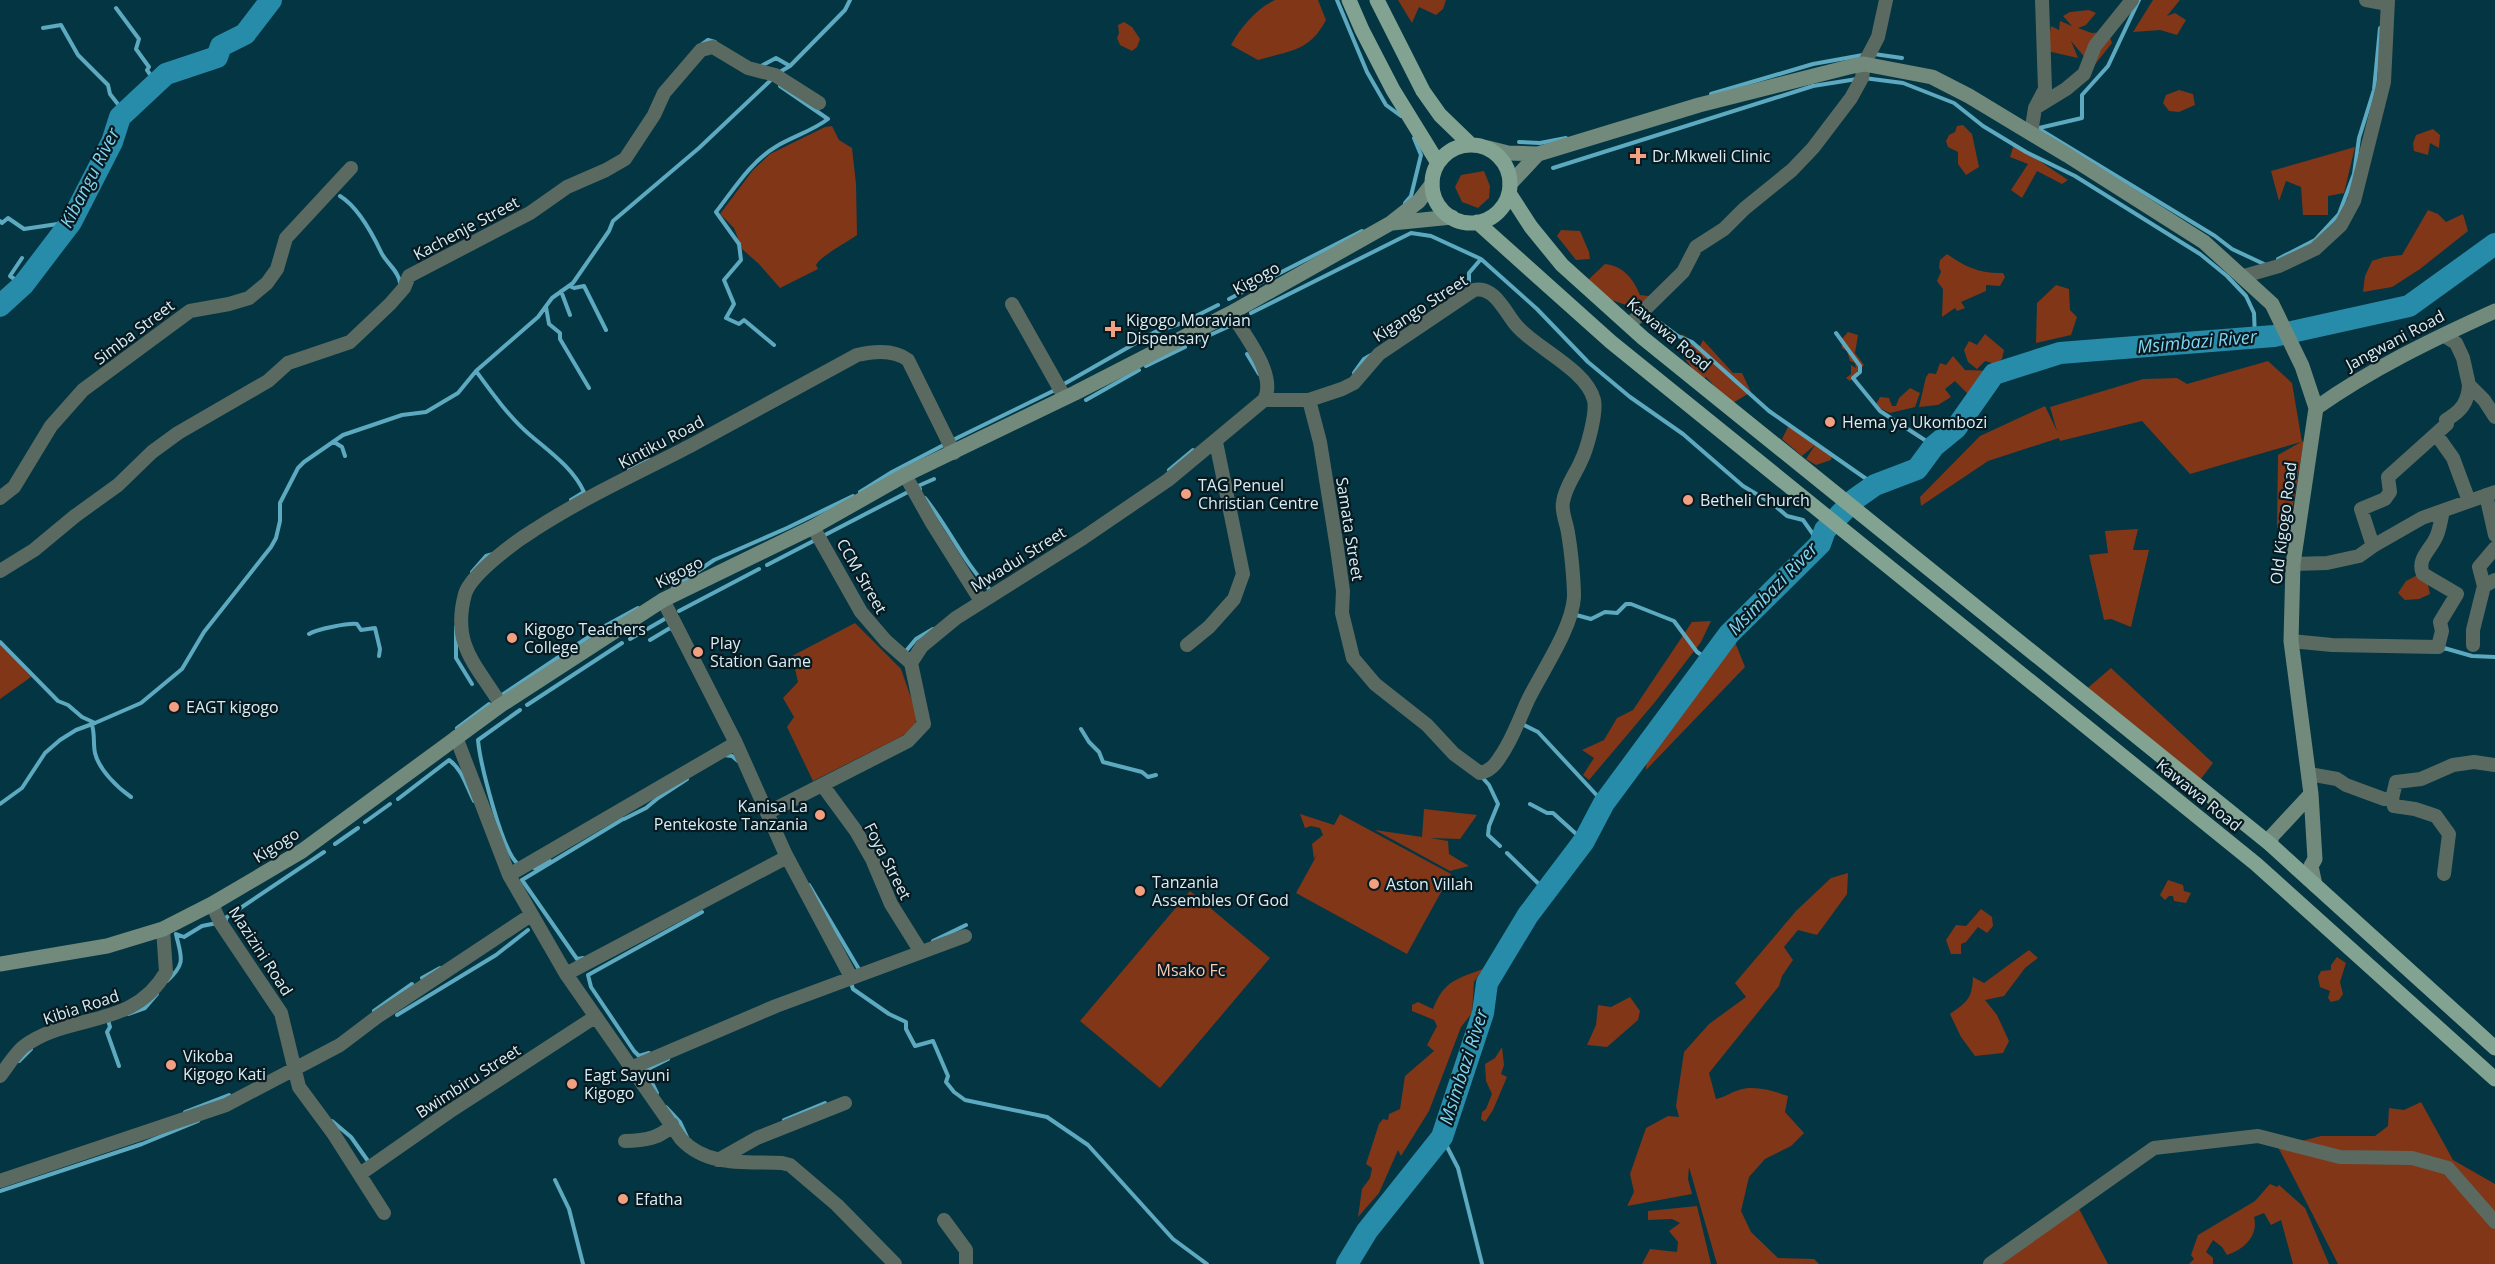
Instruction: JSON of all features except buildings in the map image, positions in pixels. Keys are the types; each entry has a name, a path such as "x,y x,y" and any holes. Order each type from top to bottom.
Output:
{"main road":[{"path":"1349,0 1394,90 1438,163"},
{"path":"1377,0 1423,91 1440,115 1471,145"},
{"path":"1471,145 1488,148 1504,163 1510,189 1503,207 1491,217 1477,222 1464,222 1452,218 1435,198 1432,184 1438,163 1452,150 1471,145"},
{"name":"Kawawa Road","path":"1510,189 1531,226 1562,265 1629,325 2270,844 2495,1048"},
{"name":"Kawawa Road","path":"1477,222 1611,342 2256,864 2495,1079"}],"street":[{"path":"1629,325 1683,272 1696,247 1724,229 1744,209 1792,170 1813,148 1851,98 1862,78 1864,64 1878,37 1886,0"},
{"path":"2031,133 2035,108 2045,89 2042,0"},
{"path":"2035,108 2066,89 2084,74 2095,46 2132,0"},
{"path":"2244,276 2279,266 2315,249 2341,225 2357,190 2384,82 2388,2 2366,0"},
{"name":"Kachenje Street","path":"0,571 34,550 118,485 152,452 178,433 267,381 288,363 350,342 390,304 404,288 409,276 502,229 567,187 625,159 650,122 664,93 701,50 713,47 748,68 768,72 819,103"},
{"path":"1488,148 1508,153 1538,154 1745,93 1864,64"},
{"name":"Old Kigogo Road","path":"1864,64 1932,77 2031,133 2204,242 2244,276 2272,304 2302,366 2316,408 2293,564 2292,641 2311,794 2315,859 2311,866 2315,885"},
{"path":"1510,189 1538,154"},
{"name":"Simba Street","path":"0,498 14,487 42,437 83,390 190,310 229,304 249,298 267,284 278,269 286,238 351,168"},
{"name":"Kigogo","path":"0,963 107,946 163,929 212,904 332,831 501,705 663,600 813,527 904,475 954,453 1231,313 1391,223 1419,201 1432,184"},
{"path":"1391,223 1452,218"},
{"name":"Kigango Street","path":"1264,400 1309,400 1354,383 1379,354 1474,290 1481,288 1488,290 1496,298 1527,338 1555,356 1591,393 1595,407 1584,455 1567,488 1562,506 1574,584 1573,604 1549,662 1528,700 1516,729 1494,765 1488,770"},
{"path":"1012,304 1065,398"},
{"name":"Jangwani Road","path":"2316,408 2348,385 2443,335 2495,311"},
{"path":"1231,313 1267,377 1268,393 1264,400"},
{"path":"2373,546 2361,509 2385,499 2390,492 2388,477 2447,424 2446,420 2462,408 2469,394 2463,358 2456,343 2443,335"},
{"name":"Kintiku Road","path":"501,705 467,654 463,643 461,619 466,593 483,570 512,545 543,524 857,355 871,351 902,355 908,360 954,453"},
{"path":"2469,385 2484,400 2495,417"},
{"name":"Mwadui Street","path":"911,663 922,646 956,618 1092,532 1168,480 1264,400"},
{"name":"Samata Street","path":"1309,400 1320,442 1337,548 1343,591 1342,613 1348,643 1356,662 1375,684 1427,725 1462,760 1480,773 1488,770"},
{"path":"2436,434 2453,458 2469,501"},
{"path":"1187,645 1209,627 1234,599 1243,574 1216,442"},
{"path":"904,475 981,601"},
{"path":"2293,564 2327,563 2359,556 2422,518 2491,494 2495,535"},
{"path":"2292,641 2332,645 2438,647 2442,632 2440,622 2457,594 2423,574 2421,566 2422,558 2437,537 2443,511"},
{"name":"CCM Street","path":"813,527 861,612 875,630 911,663"},
{"path":"2495,548 2479,567 2495,601"},
{"path":"2473,645 2473,630 2487,586"},
{"path":"663,600 736,743 787,857 850,977"},
{"path":"766,813 908,741 924,724 911,663"},
{"path":"456,737 509,875 531,915 566,974 681,1139 692,1148 713,1159 790,1165 837,1205 895,1264"},
{"path":"509,875 736,743"},
{"path":"2444,874 2449,834 2436,816 2415,809 2394,806 2392,799 2396,782 2421,779 2453,765 2474,762 2495,765"},
{"path":"2309,774 2337,779 2346,785 2384,799 2392,799"},
{"name":"Foya Street","path":"823,786 856,831 872,859 891,904 921,952"},
{"path":"2270,844 2272,836 2311,794"},
{"path":"566,974 787,857"},
{"name":"Mazizini Road","path":"212,904 220,922 281,1013 299,1087 360,1174 384,1213"},
{"path":"0,1181 226,1105 294,1067 340,1045 382,1013 531,915"},
{"name":"Kibia Road","path":"0,1076 22,1048 31,1042 54,1032 123,1011 150,995 166,972 163,929"},
{"path":"633,1067 776,1006 965,936"},
{"name":"Bwimbiru Street","path":"360,1174 448,1112 595,1017"},
{"path":"718,1160 757,1138 845,1103"},
{"path":"625,1142 651,1138 666,1132 672,1124"},
{"path":"1990,1264 2154,1148 2246,1137 2266,1137 2340,1157 2412,1158 2448,1168 2495,1222"},
{"path":"945,1220 966,1250 966,1264"}],"green space":[{"path":"1275,0 1318,0 1326,20 1306,44 1258,60 1231,45 1250,19"},
{"path":"1398,0 1446,0 1443,9 1436,15 1419,7 1412,23"},
{"path":"2153,0 2180,0 2167,16 2175,13 2186,20 2177,35 2160,30 2133,32"},
{"path":"2089,10 2096,13 2086,25 2078,28 2092,33 2108,32 2112,43 2093,67 2071,41 2078,58 2047,51 2051,26 2059,30 2060,21 2072,26 2063,16 2070,12"},
{"path":"1124,22 1132,27 1140,39 1137,47 1132,51 1120,45 1117,38 1118,25"},
{"path":"2179,90 2193,94 2195,105 2179,112 2169,111 2163,103 2166,95"},
{"path":"1963,125 1972,134 1979,167 1966,175 1958,164 1958,152 1948,147 1946,141 1949,135 1955,132 1957,126"},
{"path":"832,126 839,140 852,148 856,184 857,235 823,257 816,265 818,269 780,288 742,249 734,228 720,214 753,170 770,154 825,127"},
{"path":"2433,129 2440,135 2439,148 2430,143 2428,155 2414,151 2413,143 2416,135"},
{"path":"2014,144 2068,180 2062,184 2037,171 2022,198 2011,190 2028,164 2010,157"},
{"path":"2355,147 2344,193 2328,196 2328,215 2303,215 2301,187 2286,181 2279,201 2271,171"},
{"path":"1484,171 1490,186 1489,198 1478,208 1462,202 1455,187 1461,175"},
{"path":"2428,210 2438,214 2446,222 2463,214 2468,231 2420,269 2392,287 2363,292 2365,276 2372,261 2402,255"},
{"path":"1561,230 1580,231 1590,259 1576,260 1557,236"},
{"path":"1947,254 1974,269 2003,273 2005,277 2000,286 1986,285 1986,291 1961,302 1965,308 1957,311 1955,308 1942,317 1943,289 1937,281 1941,272 1940,260"},
{"path":"1605,264 1622,270 1631,278 1640,295 1648,296 1650,314 1643,319 1634,319 1629,306 1594,294 1589,279"},
{"path":"2056,285 2069,289 2070,310 2077,317 2071,335 2036,343 2037,303"},
{"path":"1848,332 1858,335 1855,353 1864,365 1850,381 1846,378 1851,374 1851,365 1856,368 1855,363 1850,361 1847,351 1842,348 1841,340"},
{"path":"1682,334 1700,346 1703,340 1733,373 1742,373 1751,392 1731,404 1706,377 1702,380 1678,350"},
{"path":"1985,334 2004,350 2002,359 1995,364 1985,361 1977,369 1968,362 1964,350 1969,341 1977,345"},
{"path":"1953,356 1965,370 1994,371 1968,394 1955,381 1945,389 1951,397 1938,405 1919,407 1926,377 1929,373 1936,374 1940,363 1946,365"},
{"path":"2268,361 2292,383 2302,442 2304,441 2289,528 2277,528 2278,455 2301,442 2190,474 2142,421 2060,441 2059,438 1988,461 1921,506 1920,497 1980,436 2045,406 2057,431 2050,407 2143,379 2177,378 2187,384"},
{"path":"1910,388 1920,393 1915,407 1890,413 1875,406 1880,397 1889,398 1892,406 1896,406 1899,398"},
{"path":"1789,425 1817,442 1832,455 1831,460 1816,465 1806,459 1815,445 1802,456 1782,439"},
{"path":"2138,529 2133,550 2149,550 2131,627 2111,619 2104,620 2089,555 2108,553 2105,531"},
{"path":"2429,569 2436,576 2428,585 2430,594 2419,599 2405,600 2398,593 2406,581"},
{"path":"1711,621 1701,642 1655,702 1589,780 1583,775 1594,758 1582,750 1604,740 1617,718 1633,710 1692,622"},
{"path":"855,623 901,669 917,715 914,730 813,781 787,727 794,717 783,698 798,682 792,656"},
{"path":"1735,642 1745,667 1646,770 1647,751 1692,668"},
{"path":"0,643 31,677 0,699"},
{"path":"2111,668 2213,763 2200,780 2083,692"},
{"path":"1424,809 1477,815 1460,839 1430,838 1448,841 1449,854 1469,866 1450,871 1375,830 1422,837"},
{"name":"Aston Villah","path":"1300,814 1334,825 1340,814 1451,874 1407,954 1296,893 1318,853 1314,859 1312,844 1323,835 1320,828 1311,826 1305,828"},
{"path":"1848,873 1847,894 1817,935 1798,930 1784,947 1793,960 1782,976 1779,986 1709,1073 1716,1099 1751,1088 1788,1096 1785,1112 1804,1133 1791,1146 1765,1159 1749,1177 1741,1211 1751,1232 1778,1258 1814,1259 1819,1264 1717,1264 1689,1167 1688,1179 1692,1194 1627,1206 1634,1192 1630,1174 1646,1128 1668,1116 1679,1117 1676,1106 1684,1052 1709,1024 1746,997 1735,983 1796,911 1831,878"},
{"path":"2168,880 2183,885 2184,891 2191,893 2186,903 2174,901 2173,896 2165,900 2160,895"},
{"name":"Msako Fc","path":"1190,891 1270,958 1160,1088 1080,1021"},
{"path":"1981,909 1992,917 1993,926 1987,933 1978,927 1966,942 1961,944 1961,954 1951,954 1946,940 1956,925 1966,926"},
{"path":"2029,950 2038,958 2025,968 2004,996 1985,1000 1997,1015 2009,1041 2003,1053 1975,1056 1961,1037 1950,1014 1968,999 1973,977 1984,983"},
{"path":"2337,957 2346,963 2340,982 2343,994 2339,1000 2331,1002 2328,998 2330,991 2320,987 2318,977 2321,971 2331,970 2331,965"},
{"path":"1483,969 1474,982 1472,1013 1461,1027 1429,1111 1401,1156 1398,1150 1379,1193 1358,1217 1362,1189 1370,1178 1372,1168 1366,1164 1379,1124 1383,1119 1388,1120 1389,1114 1400,1109 1405,1076 1434,1051 1427,1045 1437,1026 1434,1020 1412,1011 1412,1005 1418,1002 1433,1009 1442,992 1452,982"},
{"path":"1630,997 1640,1011 1638,1020 1607,1047 1587,1045 1596,1025 1598,1005 1611,1007"},
{"path":"1502,1047 1504,1065 1501,1074 1507,1077 1493,1110 1485,1122 1481,1119 1482,1112 1486,1109 1492,1094 1486,1081 1485,1064 1495,1058"},
{"path":"2421,1102 2453,1160 2495,1184 2495,1264 2338,1264 2278,1147 2321,1136 2375,1136 2388,1126 2389,1108 2404,1110"},
{"path":"2270,1184 2277,1187 2279,1185 2305,1208 2329,1264 2293,1264 2281,1220 2271,1225 2264,1213 2254,1217 2252,1236 2239,1250 2227,1255 2222,1247 2213,1240 2206,1252 2213,1258 2213,1264 2189,1264 2194,1259 2191,1255 2198,1235 2255,1201"},
{"path":"2076,1203 2108,1264 1996,1264"},
{"path":"1697,1206 1711,1264 1642,1264 1650,1249 1677,1252 1678,1242 1669,1231 1680,1223 1672,1219 1648,1220 1648,1211"}],"waterway":[{"name":"Kibangu River","path":"0,306 23,285 71,222 112,142 120,117 166,74 217,57 221,46 245,34 271,0"},
{"path":"778,73 790,66 845,10 850,0"},
{"path":"1337,0 1367,72 1386,105 1401,116"},
{"path":"2039,128 2082,118 2082,95 2108,66 2139,0"},
{"path":"116,8 139,39 136,49 149,67 147,70 156,83"},
{"path":"43,28 61,25 78,55 108,85 110,94 124,112"},
{"path":"2278,259 2315,240 2339,214 2354,174 2359,138 2374,90 2380,28"},
{"path":"701,45 708,40 715,42"},
{"path":"1874,54 1902,58"},
{"path":"1711,94 1813,64 1863,55"},
{"path":"761,66 776,58 790,66"},
{"path":"0,642 58,701 95,723 141,703 182,669 204,632 271,547 280,521 280,503 298,468 304,462 343,435 402,415 426,412 458,393 476,371 538,317 552,298 573,283 609,231 613,221 699,148 773,78"},
{"path":"1864,78 1903,83 1954,103 1983,126 2026,152 2075,176 2200,254 2227,276 2246,296 2254,313 2255,337"},
{"path":"1553,168 1813,86 1857,79"},
{"path":"774,345 744,320 739,324 726,318 734,304 724,280 741,260 739,244 716,212 759,159 783,142 828,119 780,86"},
{"path":"2039,129 2215,236 2232,249 2266,265"},
{"path":"1405,203 1411,196 1421,155 1414,138"},
{"path":"1519,142 1540,143 1566,138"},
{"path":"340,196 364,221 400,283"},
{"path":"0,221 2,223 8,218 24,229 71,222"},
{"path":"1266,280 1362,231"},
{"path":"1251,313 1411,233 1431,236 1481,259 1537,309 1588,362 1630,397 1683,434 1743,486 1773,504 1787,516 1803,520 1820,544"},
{"name":"Msimbazi River","path":"1347,1264 1367,1231 1442,1137 1483,1013 1487,983 1528,915 1584,841 1604,803 1729,634 1820,544 1825,530 1855,499 1875,485 1917,469 1934,446 1956,428 1994,374 2060,353 2274,336 2409,306 2495,244"},
{"path":"22,258 10,276 23,285"},
{"path":"1469,289 1469,273 1481,259"},
{"path":"1229,299 1264,281"},
{"path":"569,286 574,288 584,286 606,330"},
{"path":"561,291 570,315"},
{"path":"1064,384 1155,332 1182,323 1218,305"},
{"path":"546,307 549,324 560,333 560,339 589,388"},
{"path":"1655,319 1678,336 1692,342 1769,411 1875,485"},
{"path":"1199,340 1232,325"},
{"path":"1836,333 1860,366 1860,372 1853,378 1880,411 1934,446"},
{"path":"1146,366 1185,347"},
{"path":"1247,354 1259,374"},
{"path":"1354,373 1364,359 1371,355"},
{"path":"1086,400 1139,370"},
{"path":"476,371 515,421 574,475 584,492 571,500"},
{"path":"860,492 892,472 1053,391"},
{"path":"334,442 342,447 345,456"},
{"path":"1169,470 1193,450"},
{"path":"629,470 649,460"},
{"path":"920,489 918,486 934,479"},
{"path":"767,565 906,493"},
{"path":"673,588 714,560 853,496"},
{"path":"925,498 973,569 991,591"},
{"path":"472,572 486,556 493,554"},
{"path":"679,611 759,569"},
{"path":"1576,615 1591,619 1605,612 1617,613 1626,604 1631,604 1674,621 1697,652 1709,660"},
{"path":"499,697 605,626 638,608"},
{"path":"630,639 668,617"},
{"path":"309,634 347,624 357,624 361,630 375,628 380,649 379,656"},
{"path":"456,627 456,658 472,684"},
{"path":"650,640 670,628 673,630"},
{"path":"906,651 916,639 933,629"},
{"path":"527,705 622,643"},
{"path":"2442,650 2444,648 2472,656 2495,657"},
{"path":"457,728 489,704"},
{"path":"518,864 505,843 499,825 487,786 478,740 520,710"},
{"path":"0,804 22,788 45,753 60,740 76,730 95,723"},
{"path":"1522,724 1538,732 1604,803"},
{"path":"92,725 95,753 100,766 115,784 131,797"},
{"path":"1081,729 1099,752 1103,762 1142,772 1148,777 1156,775"},
{"path":"724,755 732,756 738,761"},
{"path":"398,799 449,760 461,773 474,801"},
{"path":"1481,776 1489,785 1498,804 1489,826 1488,835 1500,846"},
{"path":"658,798 687,779"},
{"path":"624,819 646,808 658,798"},
{"path":"365,822 390,804"},
{"path":"1530,804 1547,813 1553,813 1584,841"},
{"path":"583,958 577,959 522,880 623,819"},
{"path":"335,844 358,828"},
{"path":"226,920 224,919 324,852"},
{"path":"1507,853 1545,890"},
{"path":"534,868 550,861"},
{"path":"809,885 860,971"},
{"path":"649,1053 639,1056 634,1051 591,987 588,975 702,912"},
{"path":"167,981 178,969 181,959 176,934 184,937 202,926 217,923"},
{"path":"933,941 966,925"},
{"path":"397,1015 496,955 528,930"},
{"path":"422,978 440,968"},
{"path":"851,983 853,989 889,1014 906,1022 906,1029 915,1046 933,1041 948,1076 946,1082 954,1092 965,1100 1047,1117 1088,1145 1173,1239 1207,1264"},
{"path":"374,1011 412,984"},
{"path":"128,1014 145,1008 157,994"},
{"path":"108,1020 110,1027 107,1032 119,1066"},
{"path":"19,1061 31,1049"},
{"path":"657,1093 646,1070 668,1059"},
{"path":"185,1112 229,1095"},
{"path":"784,1120 825,1103"},
{"path":"666,1107 680,1122 687,1137"},
{"path":"0,1191 142,1144 198,1121"},
{"path":"332,1121 351,1137 371,1162"},
{"path":"1442,1137 1458,1168 1482,1264"},
{"path":"555,1180 569,1209 583,1264"}],"place":[{"name":"Dr.Mkweli Clinic","path":"1638,156"},
{"name":"Kigogo Moravian Dispensary","path":"1113,329"},
{"name":"Hema ya Ukombozi","path":"1830,422"},
{"name":"TAG Penuel Christian Centre","path":"1186,494"},
{"name":"Betheli Church","path":"1688,500"},
{"name":"Kigogo Teachers College","path":"512,638"},
{"name":"Play Station Game","path":"698,652"},
{"name":"EAGT kigogo","path":"174,707"},
{"name":"Kanisa La Pentekoste Tanzania","path":"820,815"},
{"name":"Aston Villah","path":"1374,884"},
{"name":"Tanzania Assembles Of God","path":"1140,891"},
{"name":"Vikoba Kigogo Kati","path":"171,1065"},
{"name":"Eagt Sayuni Kigogo","path":"572,1084"},
{"name":"Efatha","path":"623,1199"}]}
